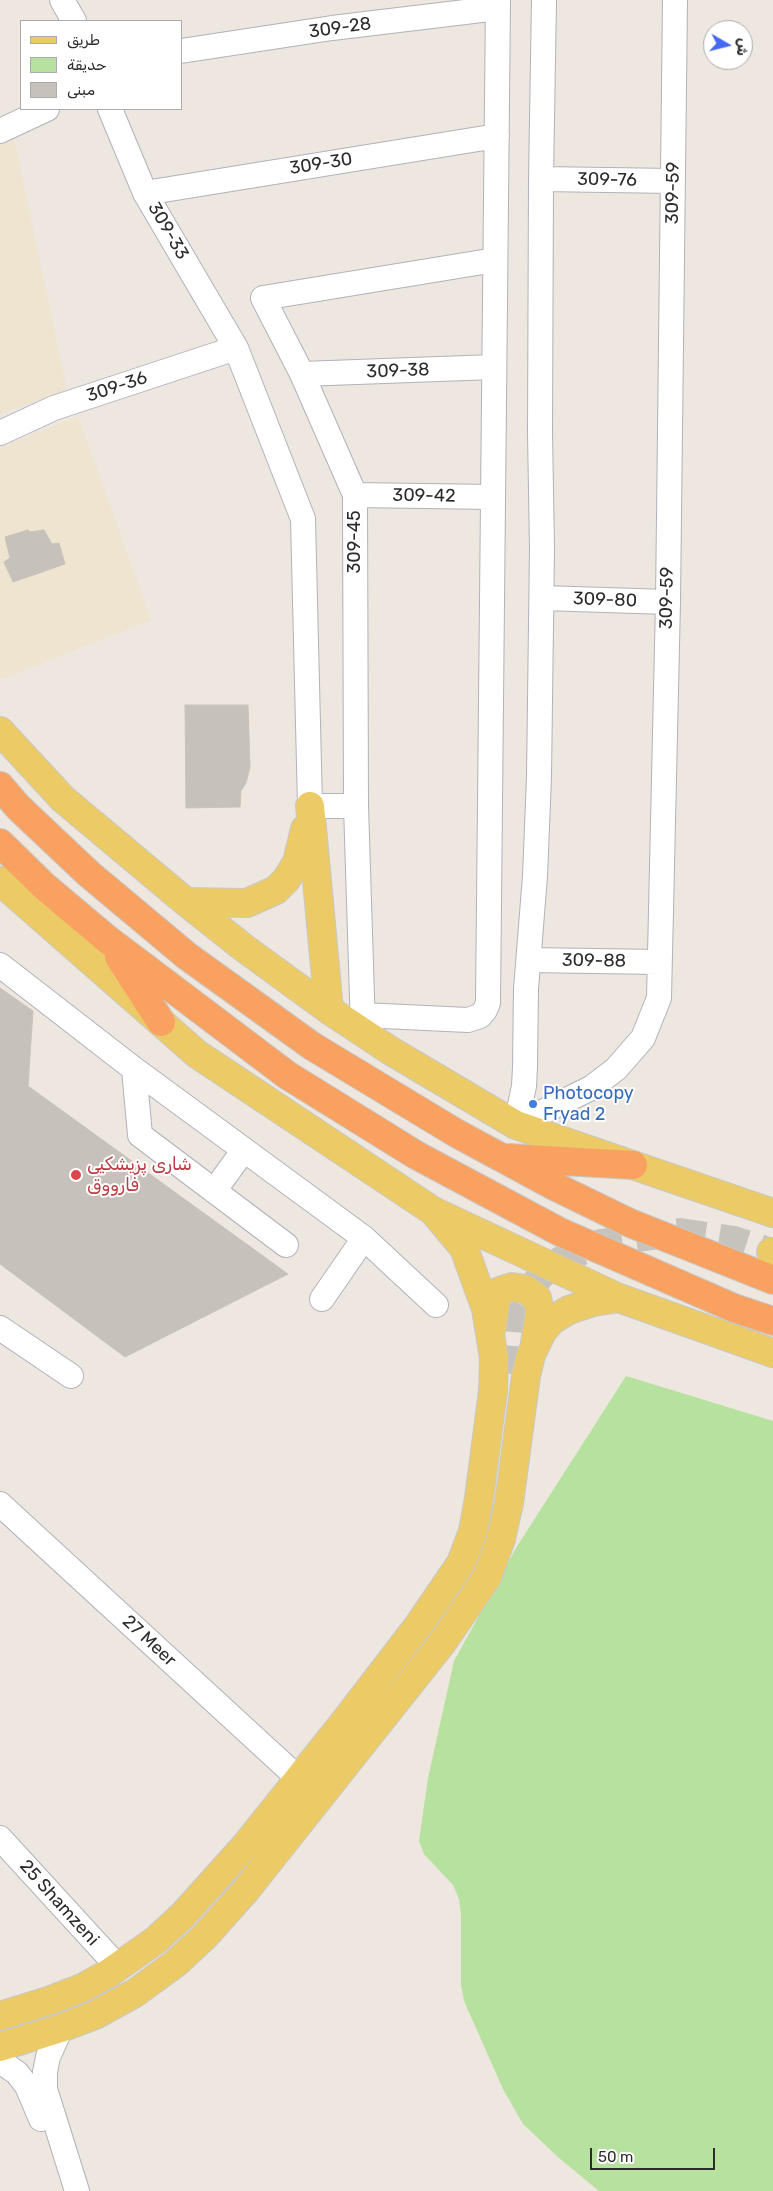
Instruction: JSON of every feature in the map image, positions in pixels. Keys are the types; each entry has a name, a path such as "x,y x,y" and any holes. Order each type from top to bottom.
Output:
{"highway":[{"path":"0,786 18,807 89,874 187,956 312,1046 456,1133 630,1223 773,1280"},
{"path":"0,842 44,886 107,939 288,1076 416,1155 560,1232 734,1308 773,1321"},
{"path":"107,939 161,1022"},
{"path":"501,1157 632,1165"}],"main road":[{"path":"0,731 63,799 186,902 244,948 328,1010 362,1024 418,1068 516,1125 773,1213"},
{"path":"186,902 247,903 276,890 286,880 297,862 310,806"},
{"path":"310,806 328,1010"},
{"path":"0,880 197,1054 433,1211 620,1298 773,1353"},
{"path":"205,1892 245,1846 418,1626 461,1563 473,1531 484,1468 493,1391 494,1359 492,1337 486,1309 464,1248 433,1211"},
{"path":"0,2047 95,2015 135,1993 176,1963 205,1936 246,1890 442,1644 488,1577 501,1539 509,1504 526,1376 534,1347 540,1311 537,1298 525,1289 512,1287 500,1291 496,1298 492,1337"},
{"path":"534,1347 542,1332 552,1320 569,1310 593,1302 620,1298"},
{"path":"0,2016 74,1991 119,1968 156,1940 205,1892 268,1838 322,1774 425,1643 475,1566 504,1453 512,1374"}],"street":[{"path":"62,0 73,20"},
{"path":"516,1125 524,1086 537,826 542,598 540,433 544,0"},
{"name":"309-59","path":"516,1125 591,1088 616,1069 643,1038 659,998 668,602 675,0"},
{"path":"362,1024 468,1020 480,1016 486,1010 488,1003 498,4"},
{"name":"309-28","path":"182,51 498,4"},
{"path":"0,131 45,110"},
{"name":"309-33","path":"110,110 145,193 236,348 303,519 310,806"},
{"name":"309-30","path":"145,193 497,136"},
{"name":"309-76","path":"541,179 673,181"},
{"name":"309-45","path":"362,1024 356,806 355,495 302,374 263,298 496,260"},
{"name":"309-36","path":"0,433 54,408 236,348"},
{"name":"309-38","path":"302,374 494,367"},
{"name":"309-42","path":"355,495 492,497"},
{"name":"309-80","path":"542,598 668,602"},
{"path":"310,806 356,806"},
{"name":"309-88","path":"529,960 659,962"},
{"path":"0,965 134,1069 364,1238 436,1305"},
{"path":"134,1069 140,1135 286,1245"},
{"path":"214,1191 244,1150"},
{"path":"322,1299 364,1238"},
{"path":"0,1328 71,1376"},
{"name":"27 Meer","path":"0,1504 298,1778"},
{"name":"25 Shamzeni","path":"2,1844 119,1968"},
{"path":"61,2028 48,2057 45,2072 45,2089 77,2191"},
{"path":"0,2061 17,2073 31,2093 65,2191"}],"shaded area":[{"path":"0,135 13,135 14,138 67,390 0,414"},
{"path":"78,416 151,620 0,680 0,448"}],"green space":[{"path":"626,1376 773,1421 773,2191 599,2191 559,2158 523,2124 503,2089 464,2001 461,1984 461,1914 459,1899 453,1885 424,1854 419,1841 428,1778 454,1661 516,1548"}],"building":[{"path":"28,530 30,532 44,530 52,544 59,543 65,564 13,582 4,562 10,558 5,537"},
{"path":"185,705 248,705 250,767 246,783 241,791 240,807 186,808"},
{"name":"شاری پزیشکیی فارووق","path":"0,988 33,1011 28,1086 288,1274 125,1357 0,1264"}],"tunnel":[{"path":"512,1374 518,1310 540,1276 561,1260 601,1243 680,1232 734,1240 771,1252"}],"place":[{"name":"Photocopy Fryad 2","path":"533,1104"},
{"name":"شاری پزیشکیی فارووق","path":"76,1175"}]}
